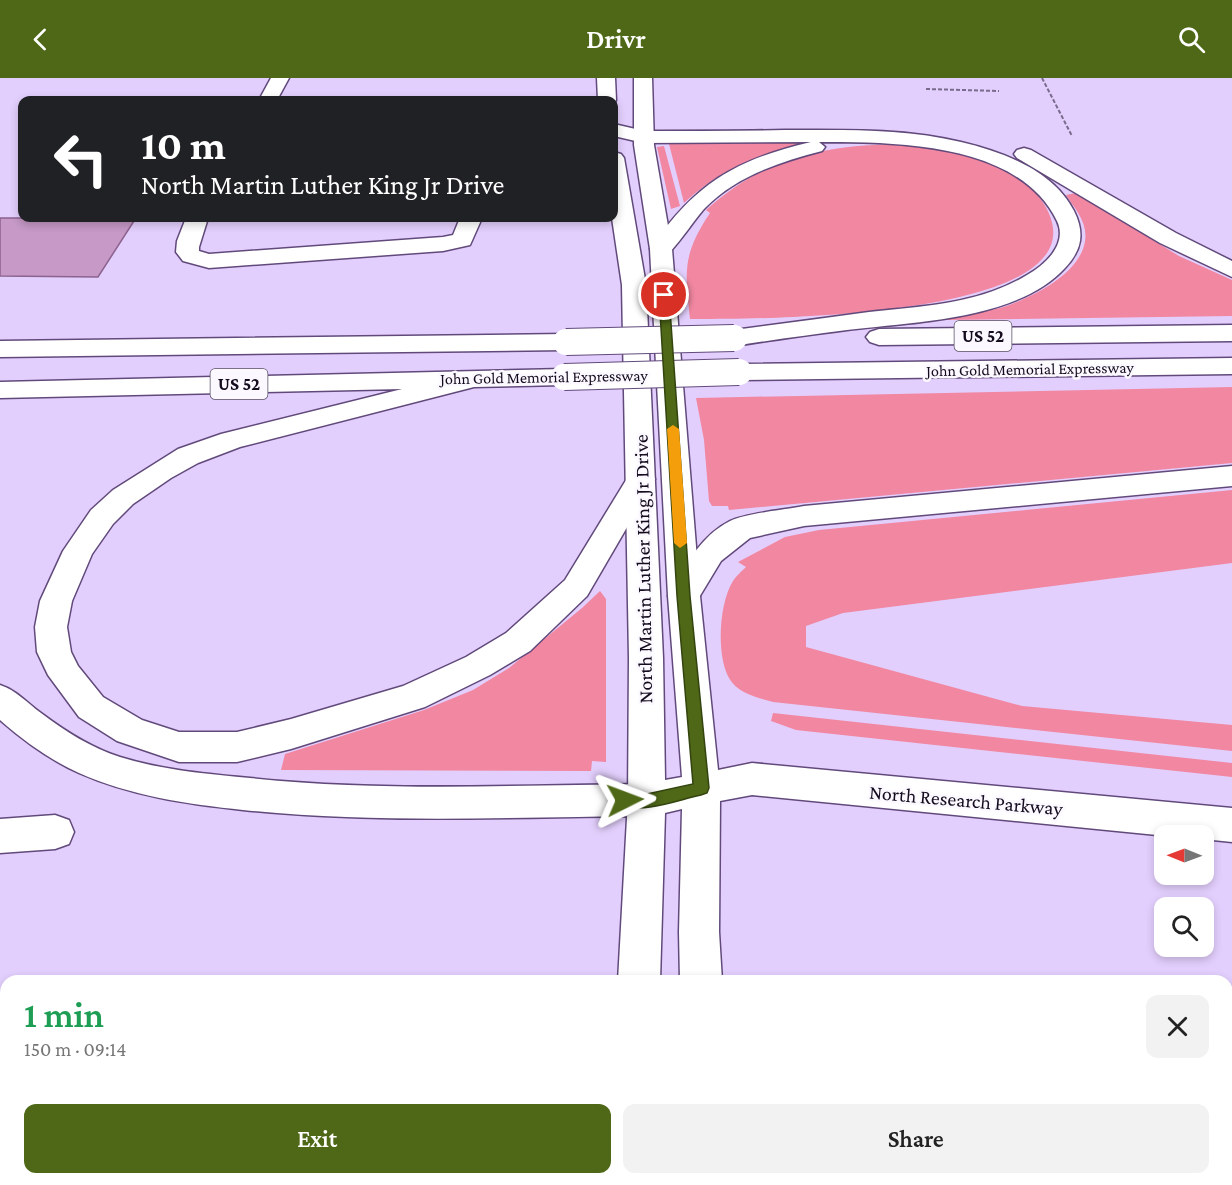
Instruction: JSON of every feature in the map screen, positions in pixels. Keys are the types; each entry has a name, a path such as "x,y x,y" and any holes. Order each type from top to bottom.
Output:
{"main road":[{"path":"270,96 280,78"},
{"path":"606,78 607,96"},
{"name":"North Martin Luther King Jr Drive","path":"642,78 643,129 649,183 661,249 684,596 701,788 699,932 701,975"},
{"path":"618,129 885,124 917,126 977,136 1024,154 1168,238 1232,270"},
{"path":"643,129 867,136 919,140 966,149 1013,167 1028,176 1045,189 1062,208 1070,226 1071,240 1065,255 1051,271 1030,285 984,303 734,338"},
{"path":"661,249 689,211 718,185 777,157 867,136"},
{"name":"North Martin Luther King Jr Drive","path":"618,183 634,285 646,658 647,800 639,975"},
{"path":"196,222 186,248 188,255 194,260 209,261 443,244 462,240 469,222"},
{"name":"John Gold Memorial Expressway","path":"0,349 1232,333"},
{"path":"0,335 174,347"},
{"name":"John Gold Memorial Expressway","path":"0,390 739,372 1232,366"},
{"path":"478,378 231,440 188,456 123,497 102,517 78,551 56,601 51,627 54,652 65,675 91,707 130,730 179,747 237,747 291,734 413,697 478,666 518,642 576,588 641,479"},
{"path":"684,596 710,553 741,529 804,516 1232,476"},
{"name":"North Research Parkway","path":"0,699 62,747 106,768 176,786 271,798 390,802 647,800 752,779 1232,825"},
{"path":"0,836 56,832"}],"path":[{"path":"1042,78 1072,136"},
{"path":"926,89 999,91"},
{"path":"945,89 946,95"}],"shaded area":[{"path":"822,140 783,149 748,161 715,178 684,203 669,144 669,142"},
{"path":"903,144 979,160 1016,176 1031,188 1042,201 1052,241 1029,270 980,292 916,305 846,314 779,318 690,319 687,288 688,264 694,241 710,213 706,210 751,177 798,157 848,147"},
{"path":"664,146 680,206 671,209 657,147"},
{"path":"1076,193 1179,256 1232,280 1232,316 946,320 1012,304 1038,292 1064,275 1074,265 1085,241 1083,222 1066,195"},
{"path":"1232,387 1232,463 729,510 728,506 712,506 709,501 704,440 696,398"},
{"path":"1232,490 1232,563 843,613 806,626 806,647 1022,706 1232,725 1232,751 773,702 737,688 725,668 721,643 722,615 728,591 734,579 746,567 738,562 785,537 819,530"},
{"path":"600,591 606,599 606,762 592,761 591,771 281,770 285,754 424,710 473,690 509,668"},
{"path":"773,713 1232,763 1232,777 796,730 771,721"}],"building":[{"path":"0,218 18,218 18,222 133,222 98,277 0,276"}],"slow traffic":[{"path":"673,429 680,543"}],"route":[{"path":"625,800 647,800 701,788 684,596 664,295"}]}
